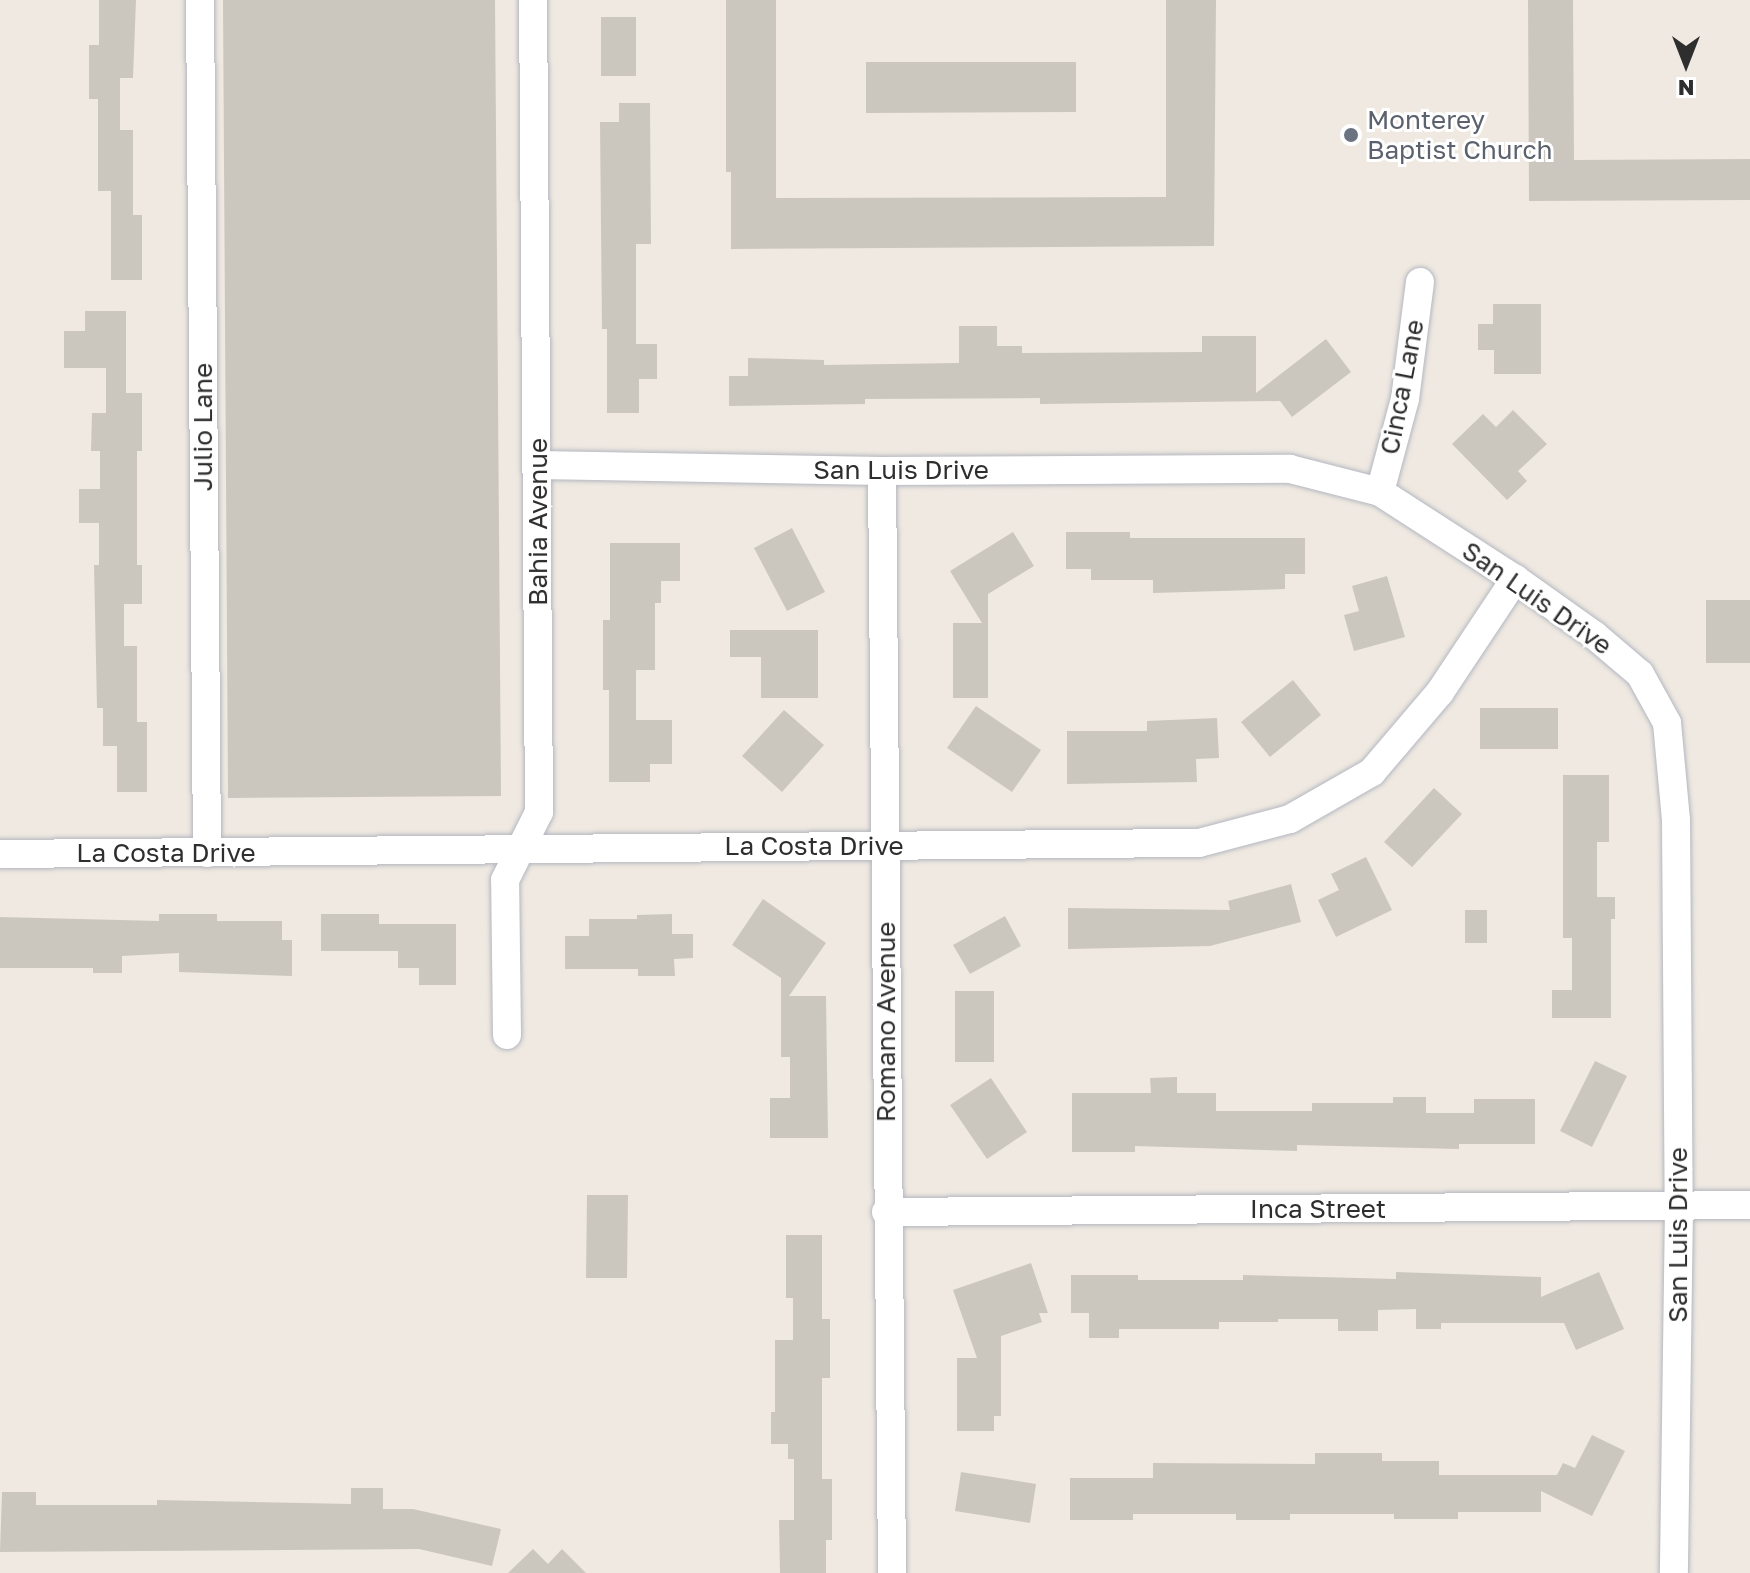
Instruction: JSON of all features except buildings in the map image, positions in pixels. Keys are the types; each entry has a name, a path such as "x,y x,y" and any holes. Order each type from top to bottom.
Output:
{"street":[{"name":"Julio Lane","path":"200,0 207,853"},
{"name":"Bahia Avenue","path":"507,1035 505,880 539,812 533,0"},
{"name":"Cinca Lane","path":"1380,492 1405,399 1420,282"},
{"name":"San Luis Drive","path":"538,465 882,471 1290,469 1380,492 1515,579 1594,635 1640,674 1667,723 1676,820 1679,1206 1674,1573"},
{"name":"Romano Avenue","path":"882,471 886,1212 892,1573"},
{"name":"La Costa Drive","path":"0,854 1199,843 1290,819 1372,772 1440,692 1515,579"},
{"name":"Inca Street","path":"886,1212 1750,1205"}],"place":[{"name":"Monterey Baptist Church","path":"1351,135"}]}
